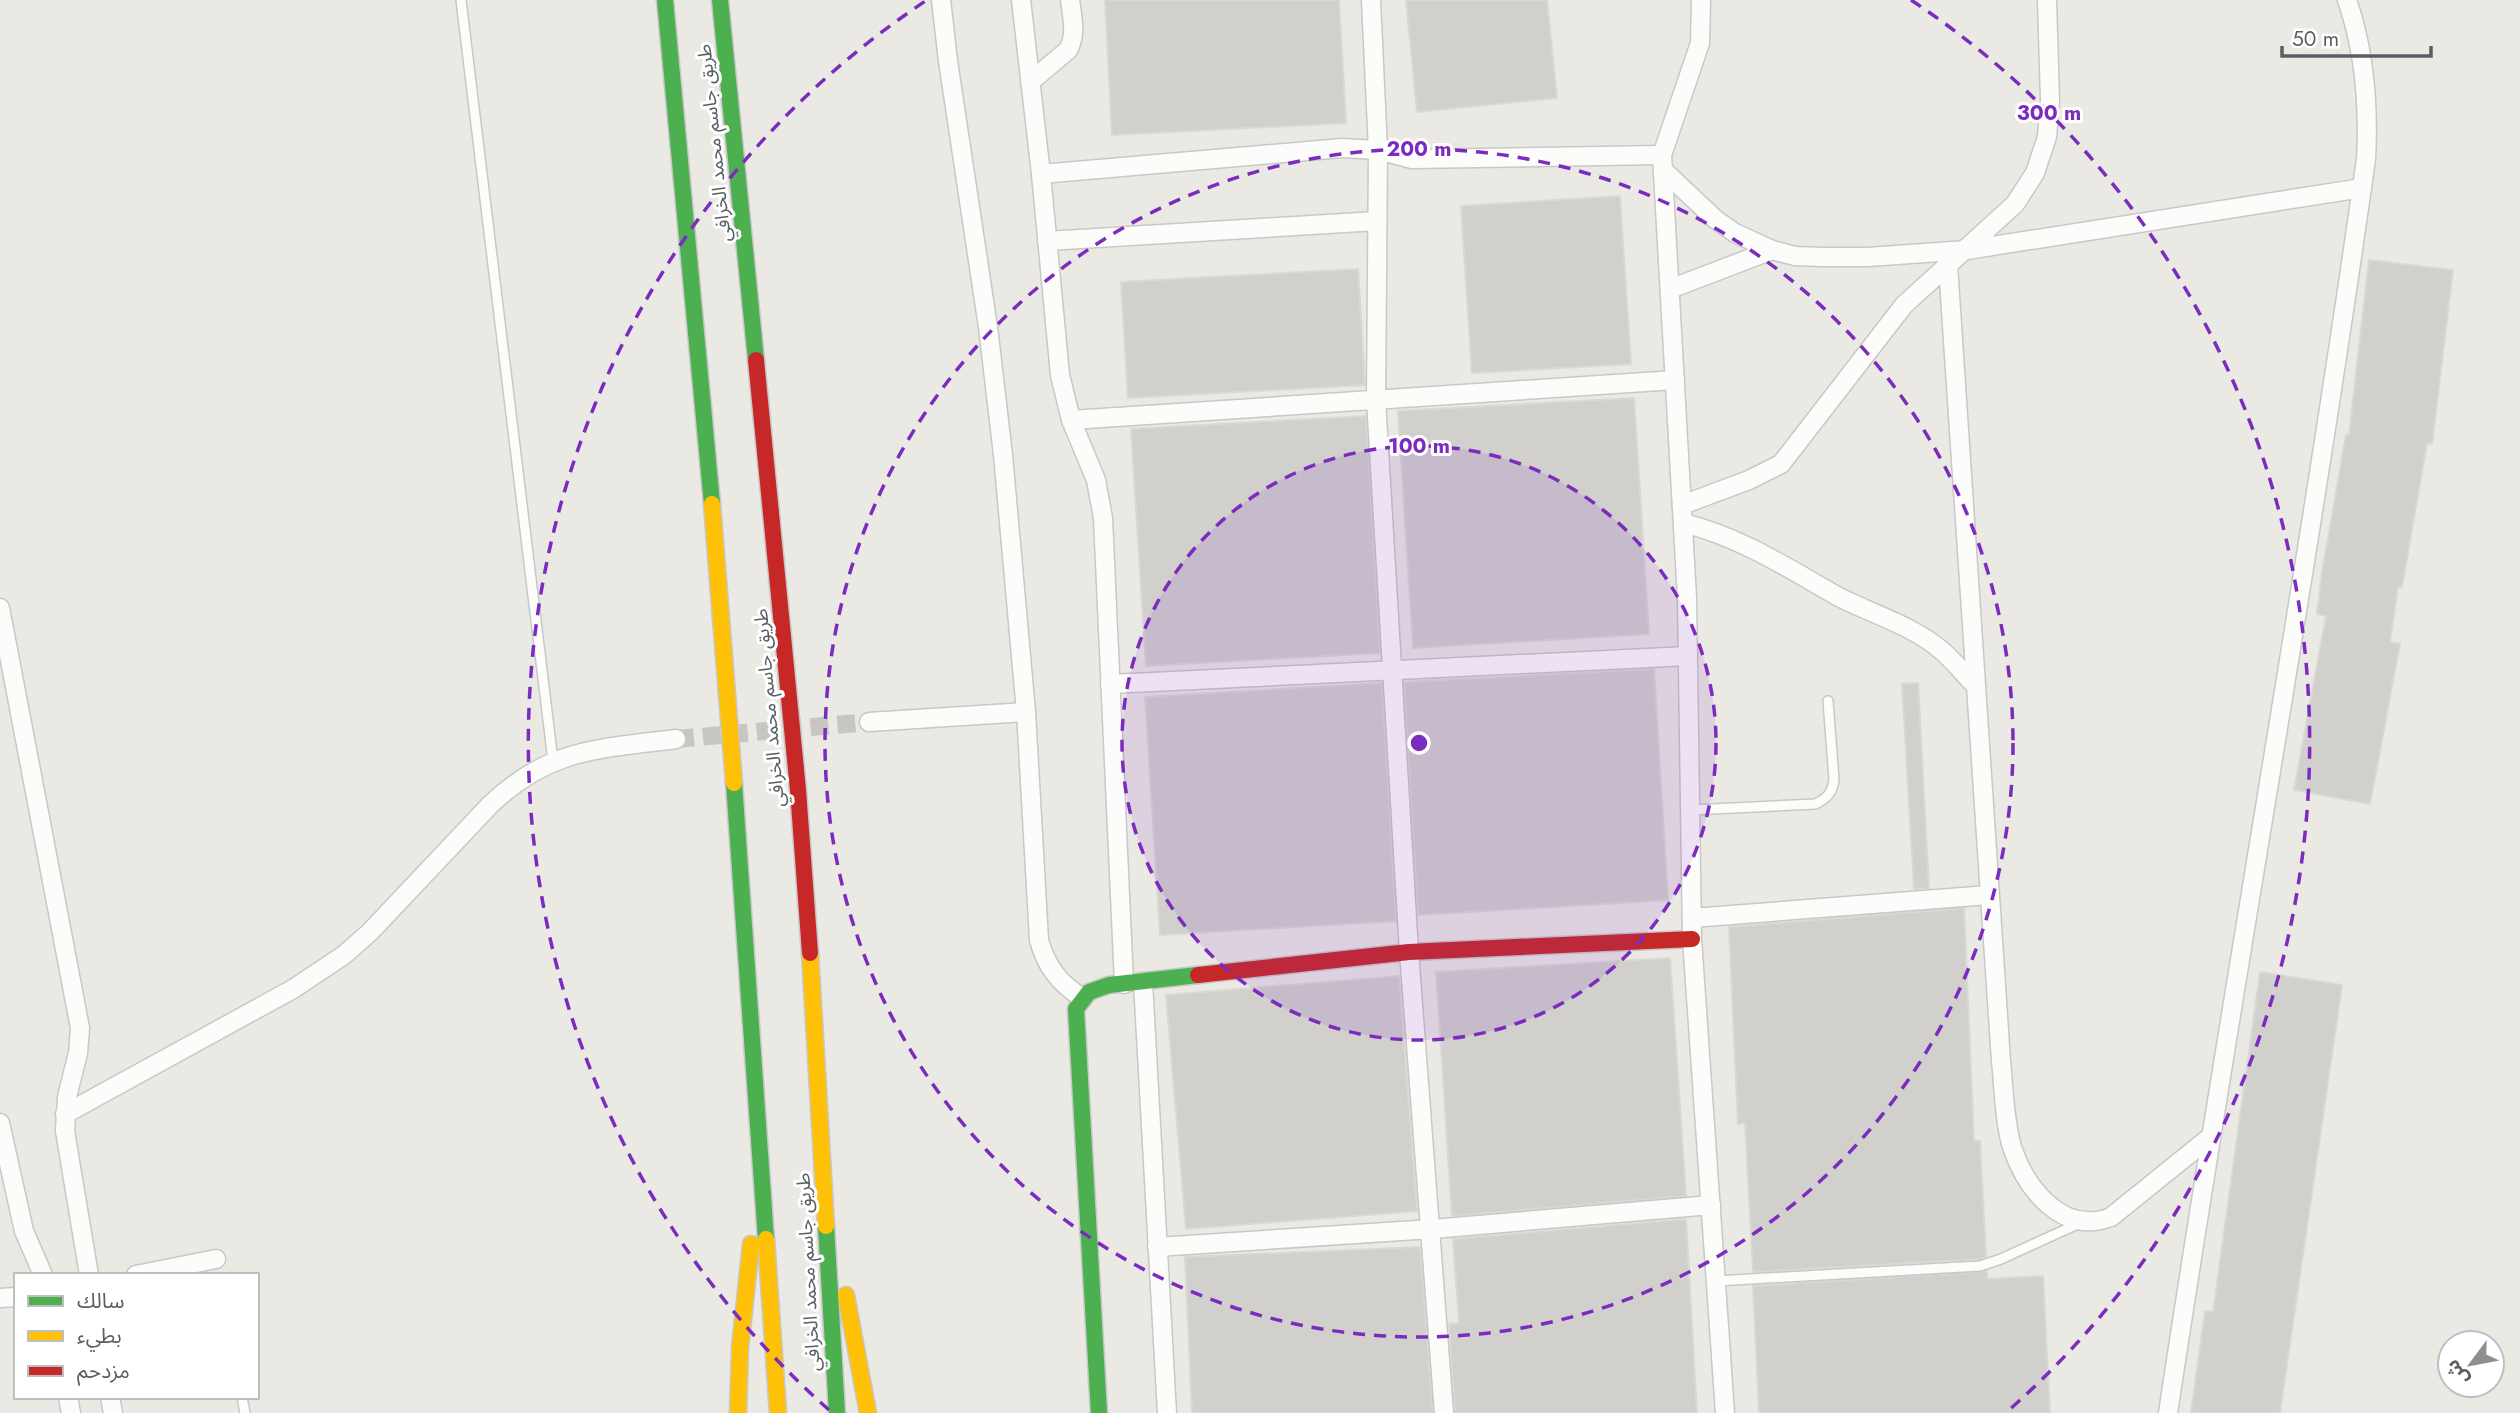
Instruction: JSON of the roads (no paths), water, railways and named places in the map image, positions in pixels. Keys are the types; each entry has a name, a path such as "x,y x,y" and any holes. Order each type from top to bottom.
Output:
{"main road":[{"name":"طريق جاسم محمد الخرافي","path":"665,0 708,451 778,1413"},
{"name":"طريق جاسم محمد الخرافي","path":"720,0 798,790 837,1413"},
{"path":"1099,1413 1076,1009 1087,991 1124,984 1409,952 1692,939"},
{"path":"738,1413 740,1348 760,1151"},
{"path":"825,1206 848,1301 868,1413"}],"street":[{"path":"941,0 988,327 1010,532 1026,712 1039,940 1047,963 1061,983 1081,997"},
{"path":"1021,0 1060,375 1071,420 1096,480 1103,517 1124,984"},
{"path":"1030,82 1071,44 1073,32 1070,0"},
{"path":"1371,0 1378,150 1376,400 1409,952 1444,1413"},
{"path":"1701,0 1700,43 1662,162 1683,514 1692,939 1725,1413"},
{"path":"1683,514 1781,464 1904,305 2015,204 2035,173 2047,137 2050,100 2047,0"},
{"path":"2168,1413 2209,1138 2245,935 2367,149 2367,101 2359,43 2347,0"},
{"path":"1041,174 1342,148 1378,150 1412,159 1662,162 1716,219 1735,233 1772,250 1795,256 1834,257 1967,250 2362,188"},
{"path":"1047,242 1377,221"},
{"path":"1670,289 1772,250"},
{"path":"1948,265 2001,1061 2012,1147 2025,1175 2052,1208 2071,1220 2083,1222 2111,1217 2209,1138"},
{"path":"1071,420 1675,380"},
{"path":"1683,514 1706,528 1776,561 1840,598 1912,631 1940,649 1974,684"},
{"path":"0,608 79,1028 78,1053 70,1081 65,1131 89,1273"},
{"path":"1110,684 1688,656"},
{"path":"869,722 1026,712"},
{"path":"65,1114 293,989 336,961 370,932 509,787 530,772 553,761 590,750 676,740"},
{"path":"1692,918 1989,895"},
{"path":"1143,982 1167,1413"},
{"path":"0,1123 24,1231 42,1273"},
{"path":"1157,1247 1432,1229 1711,1205"},
{"path":"151,1273 216,1259"}],"lane":[{"path":"461,0 553,761"},
{"path":"1690,810 1815,804 1827,797 1834,779 1828,701"},
{"path":"1716,1281 1980,1266 1991,1264 2083,1222"}],"tunnel":[{"path":"676,739 869,722"}]}
